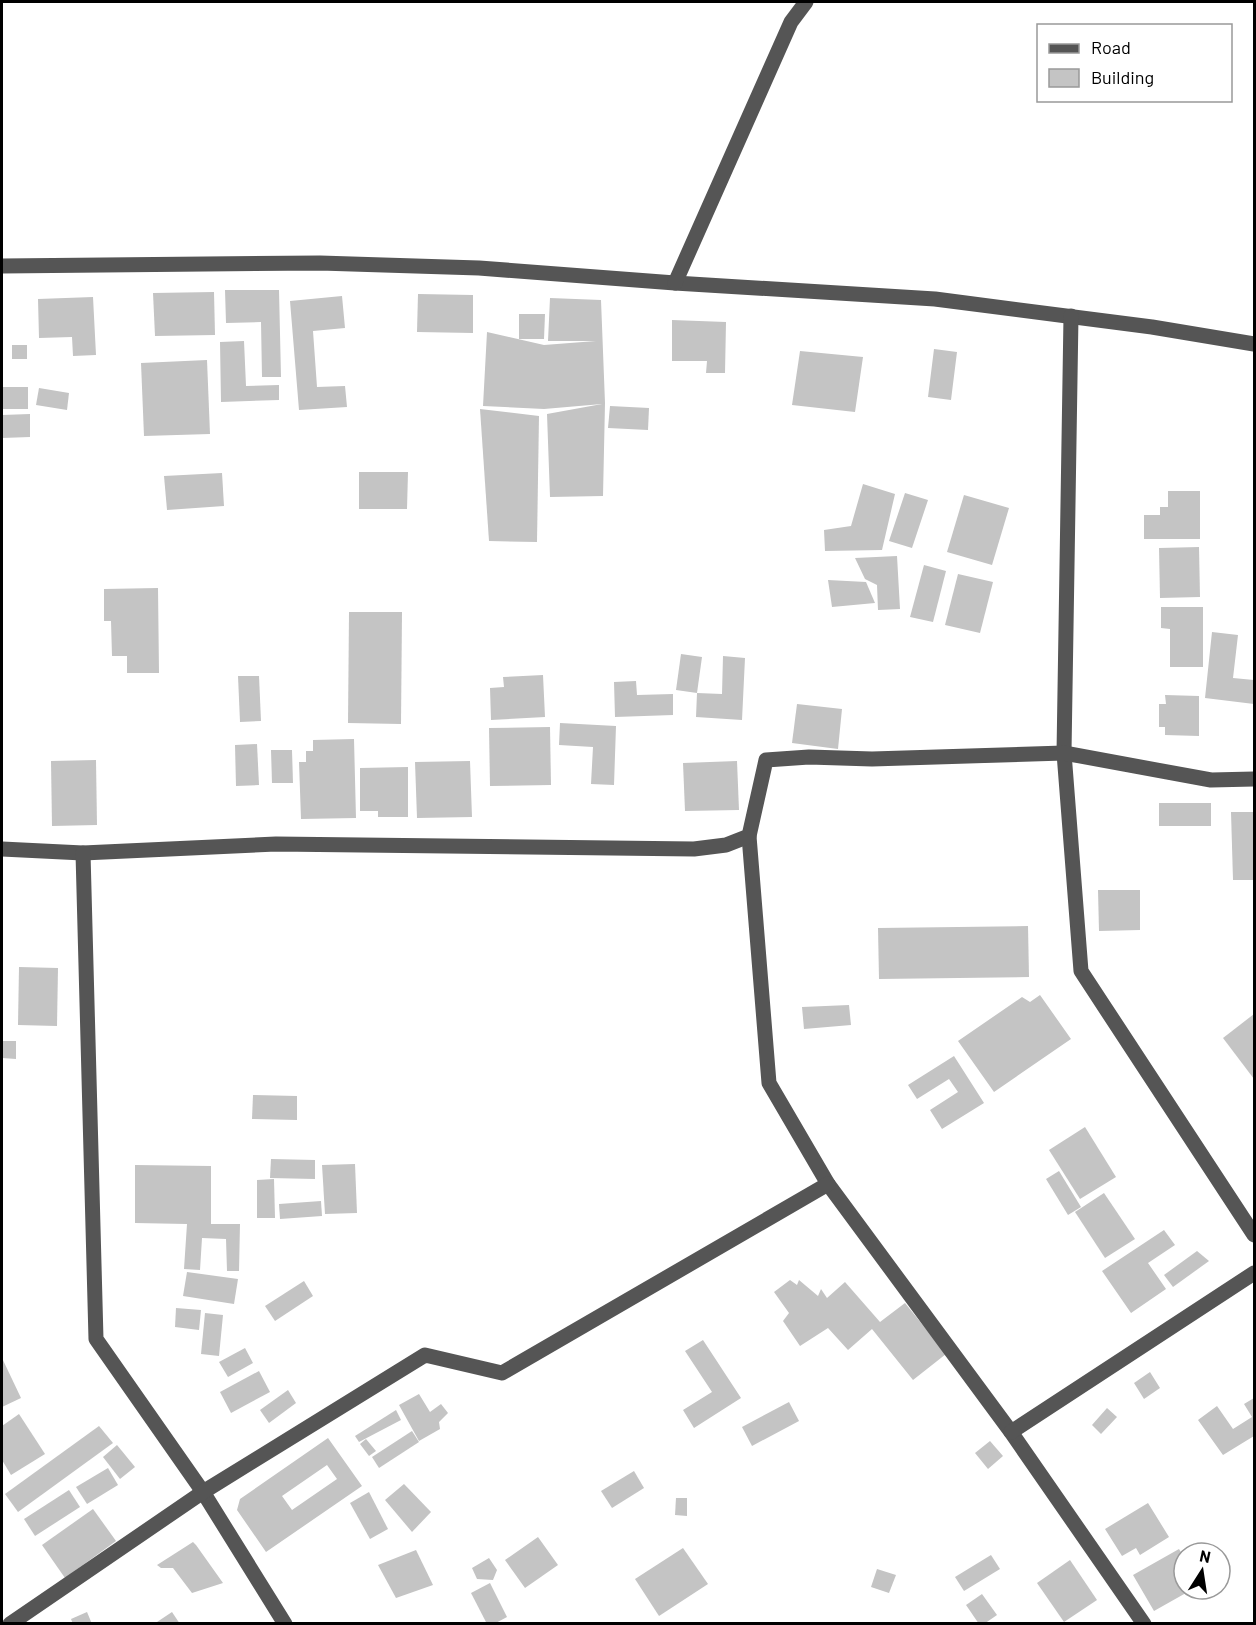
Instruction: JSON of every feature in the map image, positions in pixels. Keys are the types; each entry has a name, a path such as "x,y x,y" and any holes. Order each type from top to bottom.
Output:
{"street":[{"path":"675,283 791,22 806,2"},
{"path":"2,266 320,263 479,268 935,299 1152,327 1254,344"},
{"path":"1071,316 1064,753 1081,970 1254,1235"},
{"path":"1144,1623 1011,1432 828,1184 769,1083 749,836 766,760 809,757 872,759 1064,753 1211,780 1254,779"},
{"path":"2,849 83,853 276,844 694,849 726,845 749,836"},
{"path":"83,853 96,1339 203,1492 285,1623"},
{"path":"10,1623 203,1492 425,1355 502,1373 828,1184"},
{"path":"1011,1432 1254,1274"}],"building":[{"path":"225,290 279,290 281,377 262,377 261,322 226,323"},
{"path":"214,292 215,335 155,336 153,293"},
{"path":"418,294 473,295 473,333 417,332"},
{"path":"342,296 345,328 313,331 317,387 345,386 347,407 299,410 290,301"},
{"path":"93,297 96,355 73,356 72,337 39,338 38,299"},
{"path":"550,298 601,300 605,403 603,496 550,497 547,414 602,404 544,409 483,406 487,332 544,345 596,341 548,341"},
{"path":"519,314 545,314 544,339 519,339"},
{"path":"672,320 726,322 725,373 706,373 707,361 672,361"},
{"path":"244,341 246,386 279,385 279,400 221,402 220,342"},
{"path":"12,345 27,345 27,359 12,359"},
{"path":"934,349 957,352 951,400 928,397"},
{"path":"800,351 863,357 855,412 792,405"},
{"path":"207,360 210,434 144,436 141,363"},
{"path":"2,387 28,387 28,409 2,409"},
{"path":"39,388 69,393 67,410 36,405"},
{"path":"610,406 649,408 648,430 608,428"},
{"path":"480,409 539,416 537,542 489,541"},
{"path":"30,414 30,437 2,438 2,415"},
{"path":"359,472 408,472 407,509 359,509"},
{"path":"222,473 224,506 167,510 164,476"},
{"path":"863,484 895,494 882,550 825,551 824,530 851,526"},
{"path":"1168,491 1200,491 1200,539 1144,539 1144,515 1160,515 1160,507 1168,507"},
{"path":"905,493 928,500 912,548 889,541"},
{"path":"964,495 1009,508 992,565 947,552"},
{"path":"1199,547 1200,597 1160,598 1159,548"},
{"path":"897,556 900,609 878,610 877,585 865,579 855,558"},
{"path":"924,565 946,571 933,622 910,617"},
{"path":"958,574 993,582 980,633 945,625"},
{"path":"828,580 866,582 875,603 832,607"},
{"path":"158,588 159,673 127,673 127,656 112,656 111,621 104,621 104,589"},
{"path":"1161,607 1203,607 1203,667 1170,667 1170,629 1161,628"},
{"path":"349,612 402,612 401,724 348,723"},
{"path":"1212,632 1238,635 1233,678 1254,680 1254,704 1205,698"},
{"path":"681,654 702,657 697,693 676,690"},
{"path":"723,656 745,658 742,720 696,717 697,693 722,694"},
{"path":"543,675 545,717 491,720 490,688 504,687 503,677"},
{"path":"238,676 259,676 261,721 240,722"},
{"path":"636,681 637,695 673,694 673,715 615,717 614,682"},
{"path":"1165,695 1199,696 1199,736 1165,735 1165,727 1159,727 1159,704 1166,704"},
{"path":"797,704 842,709 838,749 792,743"},
{"path":"560,723 616,726 614,785 591,784 593,747 559,745"},
{"path":"550,727 551,785 490,786 489,728"},
{"path":"354,739 356,818 301,819 299,762 306,762 306,751 313,751 313,740"},
{"path":"257,744 259,785 236,786 235,745"},
{"path":"271,750 292,750 293,783 272,783"},
{"path":"96,760 97,825 52,826 51,761"},
{"path":"470,761 472,817 417,818 415,762"},
{"path":"737,761 739,810 685,811 683,763"},
{"path":"408,767 408,817 378,817 378,811 360,811 360,768"},
{"path":"1159,803 1211,803 1211,826 1159,826"},
{"path":"1231,812 1254,812 1254,880 1233,880"},
{"path":"1098,890 1140,890 1140,930 1099,931"},
{"path":"1028,926 1029,977 879,979 878,928"},
{"path":"19,967 58,968 57,1026 18,1025"},
{"path":"1040,995 1071,1039 994,1092 958,1041 1022,997 1030,1002"},
{"path":"849,1005 851,1025 804,1029 802,1007"},
{"path":"1254,1014 1254,1079 1223,1038"},
{"path":"2,1041 16,1041 16,1059 2,1058"},
{"path":"954,1056 984,1103 942,1129 930,1110 958,1092 949,1079 917,1099 908,1085"},
{"path":"253,1095 297,1096 297,1120 252,1119"},
{"path":"1085,1127 1116,1177 1080,1199 1049,1150"},
{"path":"271,1159 315,1160 315,1179 270,1178"},
{"path":"355,1164 357,1213 325,1214 322,1165"},
{"path":"135,1165 211,1166 211,1224 240,1224 239,1271 227,1271 226,1239 202,1238 200,1270 184,1269 187,1224 135,1223"},
{"path":"1059,1171 1081,1207 1068,1215 1046,1179"},
{"path":"274,1179 275,1218 257,1218 257,1180"},
{"path":"1104,1193 1135,1239 1105,1258 1075,1212"},
{"path":"321,1201 322,1216 280,1219 279,1204"},
{"path":"1164,1230 1175,1245 1148,1263 1166,1289 1131,1313 1102,1271"},
{"path":"1197,1251 1209,1261 1173,1287 1164,1275"},
{"path":"187,1272 238,1279 234,1304 183,1296"},
{"path":"790,1280 797,1285 799,1280 818,1296 821,1289 827,1298 845,1282 880,1322 905,1303 946,1354 913,1380 872,1329 848,1350 828,1328 800,1346 783,1321 789,1313 774,1292"},
{"path":"304,1281 313,1296 275,1321 265,1306"},
{"path":"176,1308 201,1310 199,1330 175,1327"},
{"path":"205,1313 223,1315 219,1356 201,1354"},
{"path":"703,1340 741,1398 694,1428 683,1410 712,1392 685,1351"},
{"path":"245,1348 253,1363 228,1377 219,1362"},
{"path":"2,1358 21,1398 2,1407"},
{"path":"259,1371 270,1392 231,1413 220,1392"},
{"path":"1150,1372 1160,1388 1144,1399 1134,1383"},
{"path":"288,1390 296,1403 269,1423 260,1410"},
{"path":"419,1394 430,1412 441,1404 448,1413 439,1422 440,1429 419,1441 399,1405"},
{"path":"1254,1398 1254,1436 1223,1455 1198,1420 1217,1406 1233,1429 1252,1417 1244,1404"},
{"path":"789,1402 799,1421 752,1446 742,1427"},
{"path":"1107,1408 1117,1417 1101,1434 1092,1425"},
{"path":"396,1410 401,1420 359,1442 355,1436"},
{"path":"19,1414 45,1454 11,1475 2,1460 2,1426"},
{"path":"99,1426 113,1443 18,1512 5,1494"},
{"path":"412,1431 419,1442 379,1468 372,1457"},
{"path":"328,1438 362,1486 266,1552 237,1510 240,1499","holes":["327,1465 337,1479 292,1510 282,1496"]},
{"path":"366,1439 376,1451 369,1456 360,1444"},
{"path":"990,1441 1003,1456 988,1469 975,1453"},
{"path":"117,1445 135,1467 120,1479 103,1457"},
{"path":"108,1468 118,1485 87,1504 76,1487"},
{"path":"634,1471 644,1488 612,1508 601,1491"},
{"path":"404,1484 431,1512 412,1532 385,1500"},
{"path":"69,1490 80,1507 35,1536 24,1519"},
{"path":"369,1492 388,1529 370,1539 350,1503"},
{"path":"676,1498 687,1498 687,1516 675,1515"},
{"path":"1148,1503 1169,1537 1140,1555 1136,1548 1122,1556 1105,1529"},
{"path":"93,1509 116,1541 65,1578 42,1545"},
{"path":"538,1537 558,1565 525,1588 505,1560"},
{"path":"193,1542 223,1583 192,1593 173,1568 161,1568 157,1565"},
{"path":"683,1548 708,1584 659,1616 635,1579"},
{"path":"416,1550 433,1585 396,1598 378,1565"},
{"path":"1172,1553 1172,1601 1154,1611 1133,1575"},
{"path":"991,1555 1000,1569 964,1591 955,1577"},
{"path":"489,1558 497,1570 493,1580 477,1579 472,1568"},
{"path":"1070,1560 1097,1600 1064,1622 1037,1583"},
{"path":"877,1569 896,1575 889,1593 871,1587"},
{"path":"490,1583 507,1617 494,1624 487,1624 471,1593"},
{"path":"982,1594 997,1615 984,1624 979,1624 966,1605"},
{"path":"87,1612 92,1624 73,1624 71,1619"},
{"path":"172,1612 180,1624 154,1624"}]}
